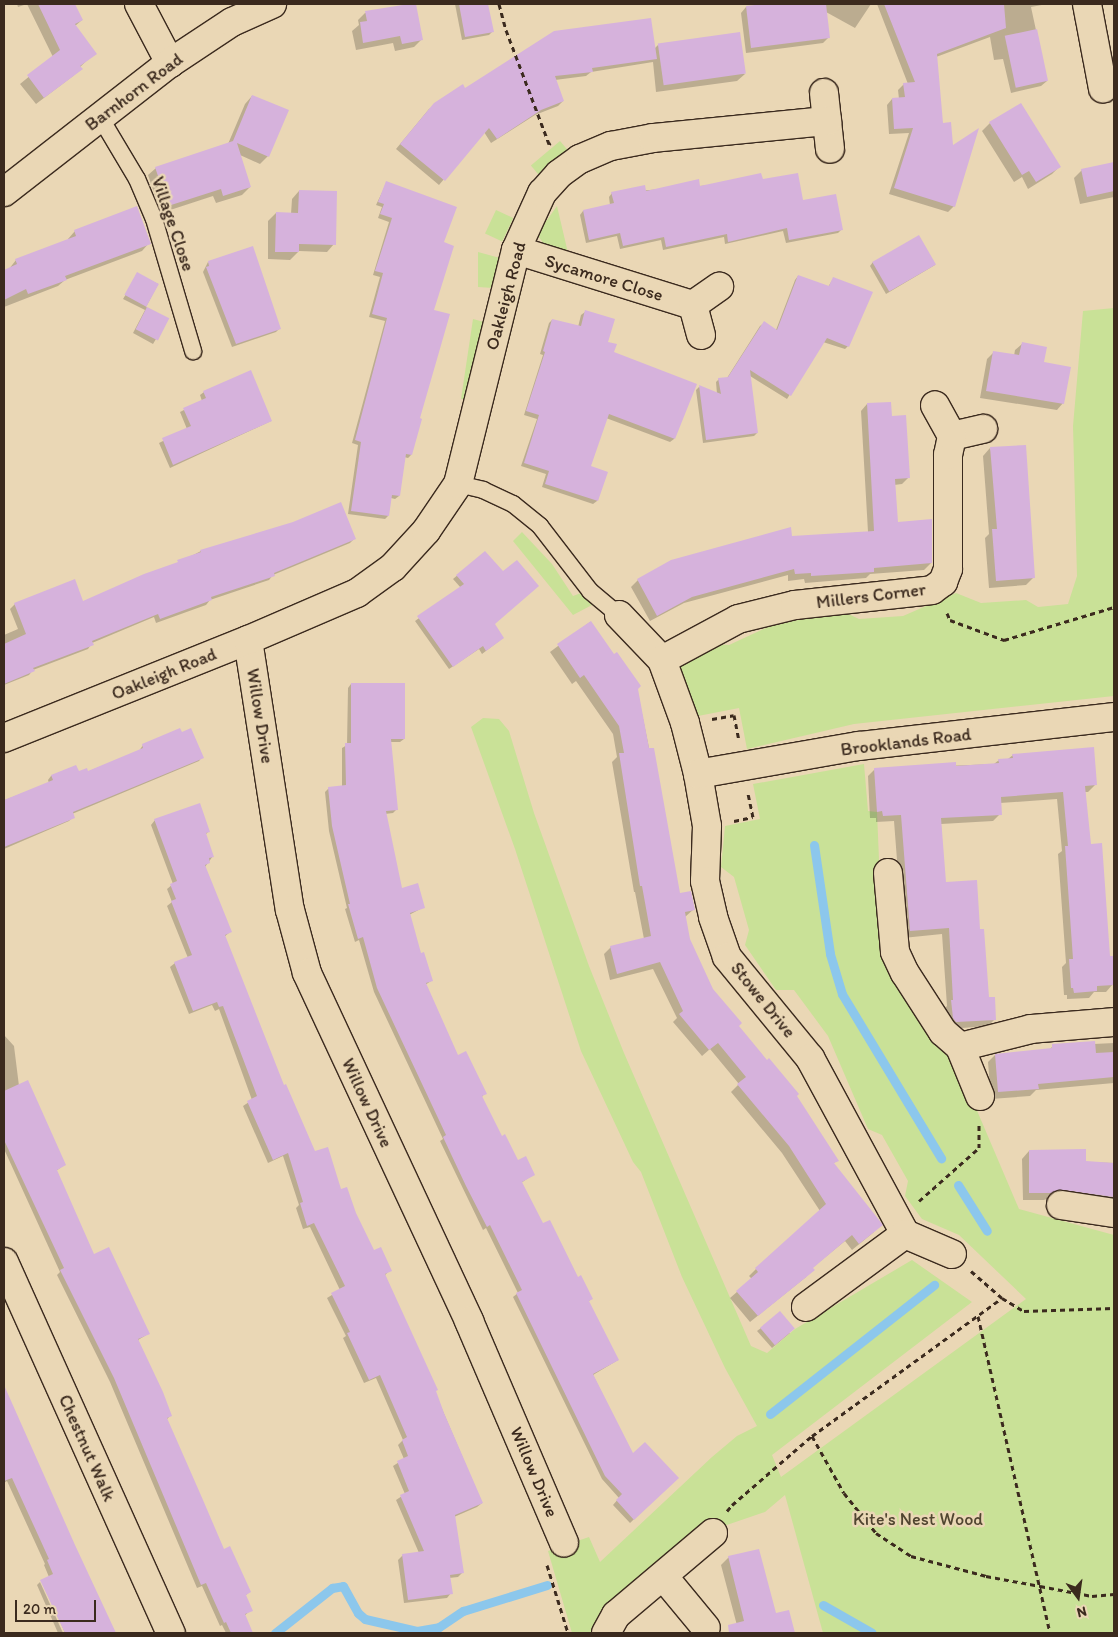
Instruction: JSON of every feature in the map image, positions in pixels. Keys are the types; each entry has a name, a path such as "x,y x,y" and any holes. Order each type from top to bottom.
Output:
{"main road":[{"path":"139,4 170,63"},
{"name":"Barnhorn Road","path":"4,192 170,63 232,22 272,4"},
{"path":"1087,4 1104,89"},
{"path":"824,93 830,149"},
{"name":"Oakleigh Road","path":"4,738 248,640 318,598 357,593 393,567 426,531 458,484 516,250 542,193 559,174 580,159 611,146 653,138 827,121"},
{"name":"Sycamore Close","path":"516,250 693,305"},
{"path":"701,334 693,305 719,287"},
{"path":"935,405 952,436 983,429"},
{"name":"Millers Corner","path":"662,660 738,619 795,605 932,590 943,582 948,569 948,455 952,436"},
{"name":"Stowe Drive","path":"619,614 662,660 685,723 698,774 707,826 705,881 713,917 727,957 810,1058 832,1094 863,1159 902,1226"},
{"name":"Willow Drive","path":"248,640 290,910 307,973 468,1321 561,1536"},
{"name":"Brooklands Road","path":"698,774 859,746 1114,717"},
{"path":"888,873 895,952 905,973 943,1032 960,1047 980,1096"},
{"path":"960,1047 1031,1029 1114,1022"},
{"path":"1061,1205 1114,1213"},
{"path":"806,1307 902,1226 952,1254"},
{"name":"Chestnut Walk","path":"4,1262 171,1633"},
{"path":"606,1633 616,1614 713,1532"},
{"path":"663,1576 706,1628"}],"lane":[{"name":"Village Close","path":"100,117 137,179 154,219 193,351"},
{"path":"458,484 483,490 513,504 540,526 590,591 619,614"}],"path":[{"path":"499,4 506,30 549,144 562,137 580,159"},
{"path":"932,590 950,620 1004,640 1114,607"},
{"path":"685,723 734,715 753,818 729,821"},
{"path":"902,1226 979,1148 980,1096"},
{"path":"952,1254 1002,1298 1024,1311 1114,1308"},
{"path":"713,1532 732,1504 812,1436 1002,1298"},
{"path":"978,1316 1050,1633"},
{"path":"812,1436 844,1493 876,1533 911,1556 986,1576 1092,1596 1114,1594"},
{"path":"561,1536 544,1553 568,1633"}],"green space":[{"path":"560,141 570,153 541,178 531,165"},
{"path":"557,206 568,253 545,246 537,234"},
{"path":"496,210 513,218 502,242 485,234"},
{"path":"478,252 500,258 493,288 478,287"},
{"path":"1114,308 1114,696 854,724 747,749 739,708 698,716 680,666 713,644 729,645 768,627 840,610 859,619 903,616 956,593 981,603 1026,600 1038,607 1068,604 1077,576 1073,426 1083,311"},
{"path":"473,319 484,322 464,399 461,399"},
{"path":"522,532 552,564 573,596 581,593 592,605 573,615 513,541"},
{"name":"Kite's Nest Wood","path":"483,718 499,719 509,731 534,813 589,966 624,1053 751,1346 767,1353 795,1329 912,1260 972,1302 772,1455 781,1477 1026,1299 959,1235 922,1219 905,1196 908,1181 882,1135 868,1129 828,1036 794,990 776,990 745,945 749,930 734,877 721,867 725,826 760,819 753,784 864,764 868,811 877,812 880,883 1019,1209 1114,1235 1114,1633 823,1633 785,1495 765,1512 718,1528 709,1519 613,1603 594,1633 572,1633 548,1551 589,1537 600,1562 712,1457 737,1436 757,1426 725,1368 682,1277 641,1172 633,1162 581,1051 515,849 471,727"}],"building":[{"path":"38,4 75,4 83,20 75,24 97,54 80,66 83,69 44,98 27,75 60,50"},
{"path":"416,4 423,40 402,44 400,36 363,43 360,22 367,21 365,11"},
{"path":"459,4 488,4 494,32 465,37"},
{"path":"763,4 826,4 830,38 751,48 746,6"},
{"path":"884,4 1004,4 1006,28 937,54 943,123 951,122 953,145 979,128 955,207 894,188 913,128 894,129 892,98 905,97 903,83 915,82"},
{"path":"651,18 657,59 592,68 593,72 555,76 564,101 541,110 497,139 489,128 445,181 400,144 434,103 463,84 465,88 554,31"},
{"path":"1037,29 1048,81 1016,88 1005,36"},
{"path":"740,32 746,74 664,85 658,44"},
{"path":"252,95 289,110 269,157 237,143 251,187 223,196 221,189 168,206 155,167 233,141"},
{"path":"1021,103 1061,167 1036,182 1029,171 1022,175 989,122"},
{"path":"1114,162 1114,191 1087,197 1081,169"},
{"path":"761,173 763,179 798,173 803,200 836,194 843,230 789,240 787,228 728,242 727,234 666,247 664,237 623,246 620,233 589,240 583,210 614,203 611,192 645,185 646,191 699,179 700,186"},
{"path":"386,181 457,207 444,242 454,246 434,310 450,314 420,418 422,419 412,455 406,454 400,496 392,495 389,516 351,511 361,442 355,440 387,318 372,314 383,273 375,271 392,218 380,214 384,204 378,202"},
{"path":"299,190 337,191 336,245 299,244 299,252 275,252 276,212 298,213"},
{"path":"137,206 151,244 65,276 67,280 28,294 26,289 4,300 4,270 17,264 15,259 76,236 74,230"},
{"path":"919,235 936,264 889,291 872,262"},
{"path":"253,246 281,329 236,344 206,267 209,266 208,261"},
{"path":"137,272 159,284 146,307 124,295"},
{"path":"798,275 829,286 833,277 873,292 849,347 827,338 791,396 750,370 758,433 706,440 699,385 721,394 718,378 728,377 764,321 777,330"},
{"path":"147,307 169,318 158,341 136,329"},
{"path":"585,310 615,319 608,342 617,344 614,352 697,384 675,439 609,414 591,466 608,472 598,501 545,484 549,471 524,463 539,415 526,411 545,352 543,351 552,319 581,326"},
{"path":"1022,342 1047,347 1044,362 1071,367 1064,404 986,391 993,351 1019,355"},
{"path":"251,370 272,421 173,465 162,438 191,426 183,408 206,398 203,391"},
{"path":"891,402 892,416 906,415 910,478 895,479 898,522 932,519 932,563 874,568 874,572 811,576 811,573 795,574 794,569 692,597 657,616 637,579 671,560 791,527 792,536 874,531 867,403"},
{"path":"1026,445 1035,578 996,581 992,529 997,529 990,447"},
{"path":"341,502 356,539 274,573 275,576 211,597 212,600 160,619 158,614 92,641 94,645 33,668 35,671 4,684 4,644 26,634 14,603 75,579 83,601 144,574 178,562 177,560 201,552 200,550 293,522"},
{"path":"485,551 503,571 517,560 539,586 495,624 504,638 486,651 483,646 453,667 417,616 464,584 456,575"},
{"path":"591,621 614,654 617,652 641,686 638,689 649,748 654,748 680,893 691,891 695,910 685,912 690,939 713,989 742,1023 739,1026 799,1094 797,1096 839,1161 834,1163 883,1225 859,1244 852,1235 813,1268 815,1270 758,1316 736,1291 758,1272 755,1268 826,1204 789,1146 737,1084 746,1077 718,1043 709,1050 679,1014 683,1011 660,962 617,974 610,946 651,936 642,886 640,886 619,753 624,753 619,726 584,675 580,678 557,644"},
{"path":"351,683 405,683 405,739 391,739 398,810 386,811 402,888 418,883 425,908 410,913 421,953 424,952 433,981 426,983 458,1055 466,1051 487,1094 482,1096 502,1136 505,1134 518,1160 526,1156 535,1175 522,1182 543,1223 550,1220 578,1277 581,1275 593,1299 589,1301 619,1360 593,1374 633,1453 645,1442 679,1478 634,1520 616,1500 622,1494 605,1476 516,1293 522,1290 490,1225 487,1227 443,1137 446,1135 377,988 363,937 358,939 348,904 350,904 332,826 328,787 346,785 345,743 351,743"},
{"path":"180,728 182,732 191,728 204,758 73,812 75,818 4,847 4,800 53,780 51,775 76,765 79,771 87,768 88,771 143,748 142,744"},
{"path":"1094,747 1097,785 1085,786 1091,844 1102,843 1110,956 1113,956 1114,985 1097,986 1097,991 1074,993 1073,988 1071,988 1069,959 1073,959 1065,846 1068,846 1063,792 1001,797 1002,815 941,818 946,882 977,880 980,929 984,929 989,997 995,997 996,1020 956,1022 953,1018 951,1000 953,1000 949,928 910,931 901,815 883,816 882,811 877,812 874,768 956,762 956,766 999,763 998,759 1013,758 1012,754"},
{"path":"200,803 210,832 206,833 214,857 209,858 210,863 205,865 232,932 225,935 284,1085 286,1084 315,1151 328,1147 341,1189 347,1187 356,1213 374,1250 381,1247 392,1271 385,1274 438,1390 436,1391 444,1413 483,1503 455,1515 464,1573 450,1575 453,1594 408,1600 402,1554 424,1551 400,1495 409,1491 397,1461 408,1456 402,1440 407,1437 380,1375 369,1380 347,1333 350,1332 331,1293 345,1286 314,1223 307,1226 300,1203 303,1202 288,1153 273,1160 247,1101 257,1096 223,1006 219,1007 217,1002 193,1011 174,962 192,955 171,901 176,899 170,884 177,881 154,819"},
{"path":"1095,1041 1096,1053 1114,1052 1114,1077 1038,1084 1039,1089 998,1092 995,1054 1052,1048 1052,1044"},
{"path":"28,1080 66,1165 57,1170 94,1254 109,1247 150,1334 138,1339 172,1416 167,1418 224,1549 230,1546 251,1592 246,1595 253,1611 245,1614 253,1633 231,1633 226,1622 224,1623 206,1583 201,1585 114,1378 60,1270 64,1268 4,1140 4,1091"},
{"path":"1086,1149 1086,1161 1114,1163 1114,1197 1063,1190 1052,1193 1029,1193 1029,1150"},
{"path":"780,1311 795,1329 775,1345 760,1328"},
{"path":"4,1385 116,1633 65,1633 40,1580 53,1574 47,1560 49,1559 12,1478 4,1481"},
{"path":"759,1549 776,1613 789,1610 795,1633 729,1633 728,1625 744,1621 728,1556"}],"waterway":[{"path":"814,845 830,954 842,994 941,1158"},
{"path":"958,1185 987,1231"},
{"path":"770,1414 934,1285"},
{"path":"275,1633 332,1588 343,1586 358,1613 365,1619 417,1631 439,1627 463,1611 547,1585"},
{"path":"823,1605 872,1633"}]}
